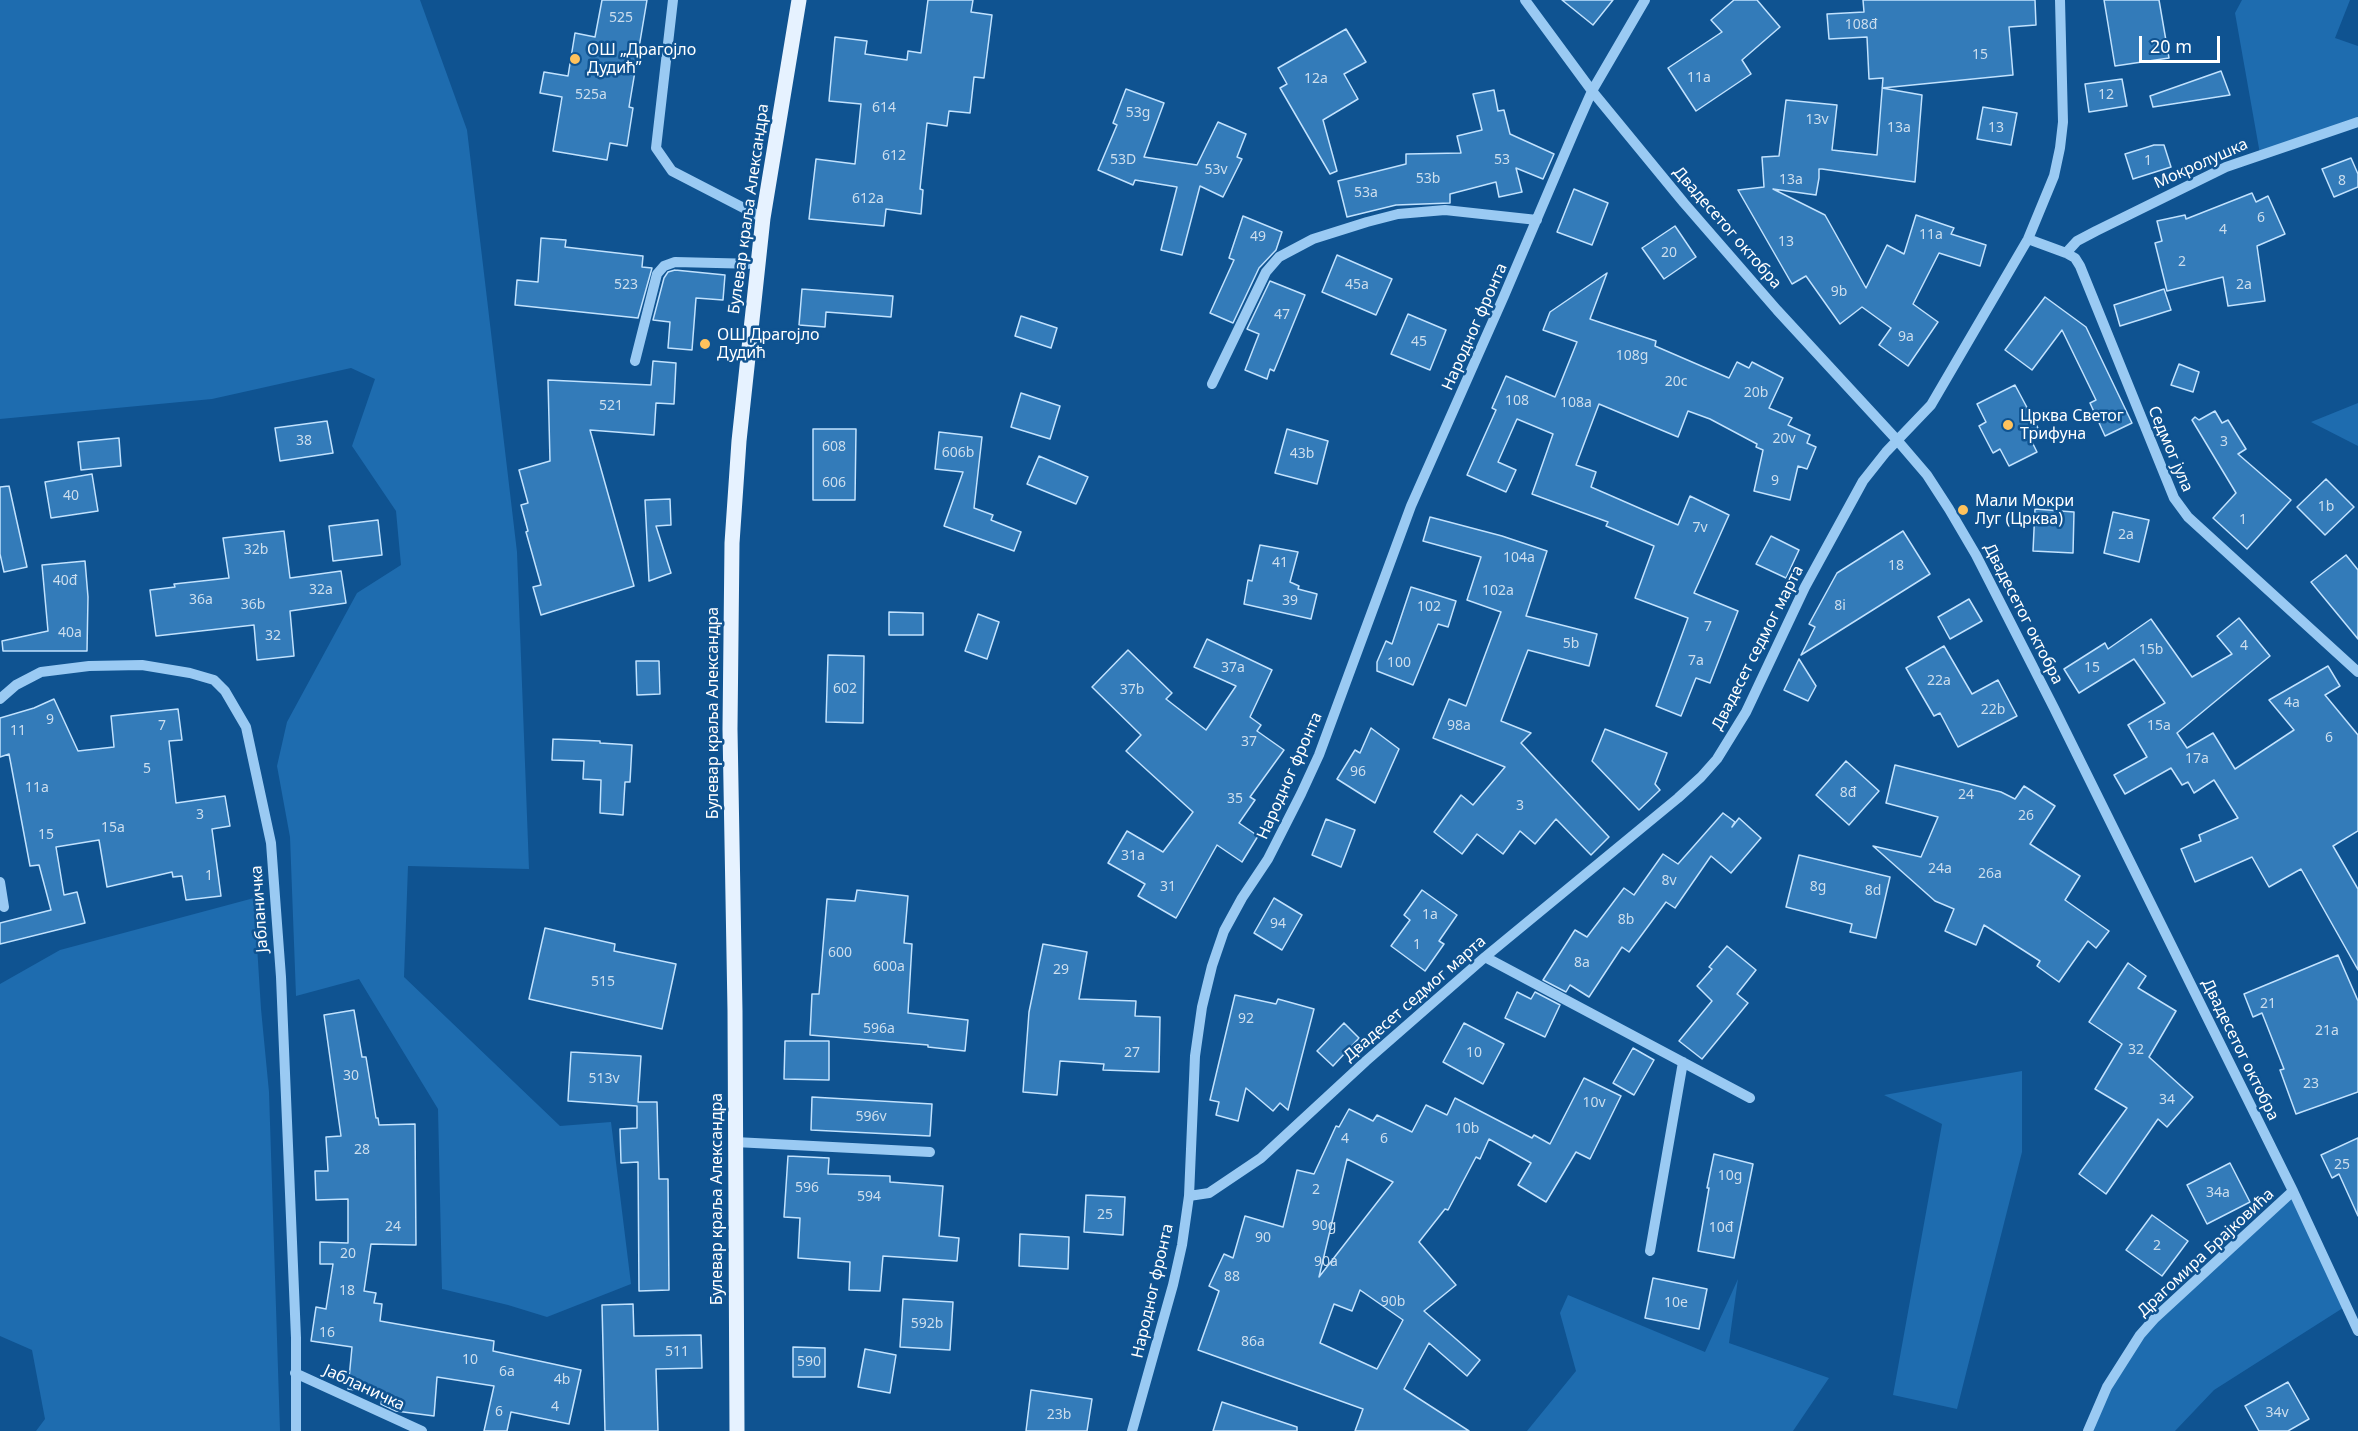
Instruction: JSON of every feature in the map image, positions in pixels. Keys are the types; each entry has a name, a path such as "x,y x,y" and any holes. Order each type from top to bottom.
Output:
{"main road":[{"name":"Булевар краља Александра","path":"737,1431 730,729 732,543 738,452 763,218 799,0"}],"street":[{"path":"673,0 656,148 672,171 763,218"},
{"name":"Двадесетог октобра","path":"1525,0 1592,92 1684,203 1777,310 1927,475 1976,555 2055,708 2293,1191 2358,1331"},
{"name":"Народног фронта","path":"1132,1431 1182,1245 1188,1196 1195,1056 1202,1006 1224,931 1242,898 1268,859 1301,795 1319,755 1411,506 1592,92 1645,0"},
{"name":"Двадесет седмог марта","path":"1188,1196 1209,1193 1261,1158 1366,1061 1485,957 1678,798 1717,759 1746,712 1805,587 1863,481 1936,398 2028,239 2054,176 2060,148 2063,122 2060,0"},
{"name":"Мокролушка","path":"2066,253 2077,242 2115,221 2226,167 2358,122"},
{"path":"1212,384 1266,272 1279,257 1313,239 1398,214 1445,210 1537,220"},
{"path":"2028,239 2066,253"},
{"name":"Седмог јула","path":"2066,253 2075,258 2086,280 2163,476 2174,498 2188,517 2358,672"},
{"path":"635,361 657,274 664,267 675,262 758,264"},
{"name":"Јабланичка","path":"0,699 16,685 41,672 89,666 142,665 190,673 214,680 225,691 246,727 263,802 272,865 281,977 296,1338 296,1431"},
{"path":"0,882 3,907"},
{"path":"1485,957 1750,1098"},
{"path":"1650,1251 1683,1062"},
{"path":"735,1142 930,1152"},
{"name":"Драгомира Брајковића","path":"2088,1431 2107,1387 2140,1335 2293,1191"},
{"name":"Јабланичка","path":"295,1373 422,1431"}],"shaded area":[{"path":"0,0 420,0 467,130 517,552 529,869 408,866 404,977 560,1126 611,1122 631,1284 547,1317 442,1289 438,1109 359,979 296,996 290,837 277,766 287,722 357,593 401,565 396,511 352,446 375,379 351,368 212,399 0,419"},
{"path":"2242,0 2350,0 2335,38 2358,46 2358,122 2260,154 2235,13"},
{"path":"2358,403 2358,446 2311,422"},
{"path":"254,898 269,1092 280,1431 36,1431 45,1419 32,1350 0,1336 0,984 60,950"},
{"path":"2022,1071 2022,1152 1957,1409 1893,1395 1942,1124 1884,1095"},
{"path":"2293,1191 2346,1306 2214,1390 2175,1431 2085,1431 2140,1335"},
{"path":"1738,1279 1729,1343 1829,1378 1793,1431 1527,1431 1576,1371 1560,1313 1568,1295 1705,1352"}],"building":[{"path":"602,0 647,0 629,107 633,108 627,146 610,143 607,160 553,151 562,97 540,93 544,72 568,76 575,33 595,37"},
{"path":"928,0 973,0 971,12 992,15 984,78 974,77 970,113 949,111 947,126 927,123 920,189 923,190 921,214 886,209 884,226 809,219 816,159 855,164 861,104 829,101 835,37 867,41 865,54 907,60 908,51 921,53"},
{"path":"1562,0 1613,0 1593,25"},
{"path":"1734,0 1757,0 1780,27 1742,60 1751,74 1696,111 1668,68 1722,32 1711,20"},
{"path":"1863,0 2035,0 2036,25 2009,27 2013,75 1882,88 1883,78 1869,79 1867,37 1829,39 1827,14 1864,12"},
{"path":"2104,0 2159,0 2169,58 2115,66"},
{"path":"1346,29 1366,62 1344,74 1358,99 1323,120 1337,171 1330,174 1280,88 1287,84 1278,68"},
{"path":"2221,71 2230,95 2153,107 2150,96"},
{"path":"2122,79 2127,106 2089,112 2085,84"},
{"path":"1882,88 1922,95 1915,182 1819,169 1816,195 1773,189 1825,215 1866,288 1887,245 1904,254 1916,215 1954,228 1951,234 1986,245 1980,266 1939,253 1913,304 1938,322 1908,366 1879,345 1891,328 1862,307 1840,324 1806,276 1792,284 1738,190 1764,187 1762,157 1779,156 1786,100 1837,105 1832,150 1877,155"},
{"path":"1126,89 1164,103 1144,157 1197,165 1218,122 1246,134 1237,157 1242,159 1223,197 1200,186 1182,255 1161,250 1177,187 1135,180 1133,185 1098,170 1117,125 1113,123"},
{"path":"1494,90 1498,111 1504,110 1510,134 1554,154 1543,179 1516,168 1522,192 1499,197 1496,182 1450,194 1450,203 1396,205 1347,217 1338,181 1406,164 1406,154 1461,153 1457,136 1482,130 1473,94"},
{"path":"1983,107 2017,113 2011,145 1977,139"},
{"path":"2154,145 2164,145 2171,167 2133,179 2125,154"},
{"path":"2351,158 2358,174 2358,187 2334,197 2322,169"},
{"path":"1574,189 1608,203 1592,245 1557,232"},
{"path":"2252,193 2256,202 2268,196 2285,234 2257,246 2265,301 2228,306 2223,277 2167,291 2155,243 2162,241 2157,221 2185,215 2186,219"},
{"path":"1243,216 1282,232 1276,250 1259,268 1233,323 1210,313 1234,260 1229,258"},
{"path":"1675,226 1696,257 1664,279 1642,248"},
{"path":"541,238 566,240 565,247 643,256 642,267 652,268 638,318 515,305 517,280 538,282"},
{"path":"1337,255 1392,279 1376,315 1322,292"},
{"path":"675,270 725,275 723,300 696,298 692,350 668,348 670,322 653,320 664,278 668,272"},
{"path":"1607,273 1590,319 1656,341 1655,346 1729,378 1737,362 1749,368 1752,362 1783,378 1769,408 1792,418 1788,425 1810,435 1807,443 1816,447 1807,469 1798,466 1790,500 1754,491 1763,450 1756,447 1757,444 1710,419 1688,411 1678,437 1599,404 1576,465 1596,472 1591,487 1678,525 1690,496 1729,515 1694,593 1738,611 1710,683 1696,678 1681,716 1656,706 1688,618 1635,598 1654,546 1606,526 1608,522 1532,494 1553,434 1517,419 1498,462 1516,470 1506,492 1467,475 1496,410 1492,408 1506,376 1555,397 1577,342 1543,330 1550,312"},
{"path":"1270,281 1305,295 1274,371 1270,369 1267,379 1245,370 1259,334 1247,329"},
{"path":"802,289 893,296 891,317 826,312 825,327 799,325"},
{"path":"2164,289 2171,310 2120,326 2114,305"},
{"path":"2045,297 2086,327 2132,423 2105,436 2090,403 2096,400 2062,330 2032,370 2005,350"},
{"path":"1408,314 1446,330 1430,370 1391,354"},
{"path":"1021,316 1057,328 1051,348 1015,336"},
{"path":"653,361 676,363 674,404 656,403 654,435 590,430 634,586 541,615 533,587 541,585 526,532 528,531 521,505 528,503 519,470 550,461 548,380 651,385"},
{"path":"2179,364 2199,372 2193,392 2171,385"},
{"path":"2015,385 2039,430 2029,436 2037,452 2009,466 2000,449 1993,453 1979,426 1986,422 1977,404"},
{"path":"1021,393 1060,406 1050,439 1011,427"},
{"path":"2215,411 2222,423 2228,420 2246,449 2238,454 2291,500 2247,549 2213,518 2236,493 2192,420 2195,417 2199,420"},
{"path":"327,421 333,453 280,461 275,428"},
{"path":"813,429 856,429 855,500 813,500"},
{"path":"1287,429 1328,441 1317,484 1275,473"},
{"path":"939,432 982,437 974,508 993,515 991,520 1021,532 1014,551 944,526 963,472 935,469"},
{"path":"119,438 121,466 81,470 78,442"},
{"path":"1039,456 1088,477 1076,504 1027,484"},
{"path":"92,474 98,511 51,518 45,482"},
{"path":"2326,479 2354,507 2325,535 2297,507"},
{"path":"9,486 27,567 4,572 0,554 0,487"},
{"path":"670,499 671,525 656,526 671,573 649,581 645,500"},
{"path":"2035,509 2074,512 2073,553 2033,551"},
{"path":"2113,512 2149,520 2139,562 2104,553"},
{"path":"1430,517 1502,536 1547,551 1526,616 1597,634 1589,666 1528,650 1501,721 1531,733 1521,743 1609,837 1591,855 1556,819 1535,844 1520,831 1503,854 1477,834 1462,854 1434,832 1461,795 1473,805 1505,767 1433,738 1449,699 1466,706 1501,612 1467,600 1481,557 1423,541"},
{"path":"378,520 382,555 333,561 329,526"},
{"path":"284,531 290,578 341,571 346,603 290,611 294,656 257,660 254,625 156,636 150,590 175,587 174,584 229,578 223,538"},
{"path":"1903,531 1930,574 1801,655 1815,627 1809,624 1837,573"},
{"path":"1771,536 1799,550 1786,578 1756,564"},
{"path":"1260,545 1298,552 1290,582 1299,586 1298,589 1317,594 1311,619 1244,604 1248,580 1252,581"},
{"path":"2346,555 2358,570 2358,639 2311,582"},
{"path":"85,561 88,597 87,651 3,651 2,641 48,631 42,565"},
{"path":"1411,587 1456,601 1448,627 1438,624 1413,685 1377,671 1377,662 1386,641 1392,644"},
{"path":"1969,599 1982,621 1950,639 1938,617"},
{"path":"889,612 923,613 923,635 889,635"},
{"path":"978,614 999,622 987,659 965,651"},
{"path":"2239,618 2270,656 2177,733 2187,748 2213,733 2235,769 2294,730 2269,700 2328,666 2340,686 2325,695 2358,735 2358,831 2333,846 2358,889 2358,970 2301,869 2269,887 2252,857 2195,882 2181,849 2201,841 2199,835 2238,818 2214,780 2194,793 2188,782 2182,785 2171,768 2125,794 2114,775 2147,757 2128,725 2165,703 2134,659 2079,693 2064,669 2105,643 2108,649 2151,619 2192,677 2232,654 2217,636"},
{"path":"1207,639 1272,670 1250,717 1261,725 1257,731 1284,750 1250,797 1255,800 1239,823 1258,836 1242,862 1217,845 1176,918 1138,896 1145,884 1108,863 1127,831 1163,852 1193,812 1126,751 1141,735 1092,687 1128,650 1172,693 1166,699 1206,730 1236,686 1194,667"},
{"path":"1944,646 1972,694 1998,680 2017,716 1958,747 1940,713 1934,716 1906,668"},
{"path":"828,655 864,656 863,723 826,722"},
{"path":"1799,659 1816,686 1808,701 1784,690"},
{"path":"636,661 659,661 660,694 637,695"},
{"path":"54,699 78,751 114,747 111,716 178,709 182,740 169,741 176,803 225,796 230,826 212,829 221,896 186,900 182,876 173,877 172,872 107,887 99,840 56,847 64,895 77,892 85,923 0,944 0,923 51,910 39,865 30,866 9,754 0,757 0,718 34,708"},
{"path":"1371,728 1399,749 1375,803 1337,779 1355,750 1360,753"},
{"path":"1605,729 1667,753 1655,784 1660,790 1639,810 1592,761"},
{"path":"553,739 632,745 630,782 625,782 623,815 600,813 601,780 583,779 584,761 552,760"},
{"path":"1846,761 1879,791 1849,825 1816,795"},
{"path":"1895,765 2001,792 2015,799 2024,786 2055,806 2030,844 2080,876 2065,900 2109,931 2096,948 2088,941 2059,982 2037,966 2040,961 1984,925 1976,945 1945,931 1954,909 1935,901 1873,846 1921,857 1938,817 1886,803"},
{"path":"1723,813 1735,822 1732,827 1739,818 1761,838 1731,873 1711,856 1675,908 1666,902 1629,952 1622,947 1589,997 1570,985 1566,992 1543,980 1575,930 1587,937 1624,888 1634,895 1663,854 1678,864"},
{"path":"1326,819 1355,830 1341,867 1312,855"},
{"path":"1799,855 1890,877 1876,938 1850,932 1852,924 1786,907"},
{"path":"857,890 908,896 904,943 912,944 908,1013 968,1020 965,1051 928,1047 928,1045 810,1035 812,994 819,994 827,899 855,901"},
{"path":"1422,890 1457,915 1439,941 1444,944 1425,971 1391,946 1410,920 1404,915"},
{"path":"1274,898 1302,915 1282,950 1254,933"},
{"path":"545,928 615,944 614,951 676,964 662,1029 529,999"},
{"path":"1043,944 1087,952 1079,999 1136,1001 1135,1016 1160,1017 1159,1072 1103,1070 1104,1064 1060,1061 1057,1095 1023,1092 1029,1012"},
{"path":"1727,946 1756,970 1737,994 1748,1003 1702,1059 1679,1041 1712,1001 1697,986"},
{"path":"2338,955 2358,1001 2358,1092 2296,1114 2280,1070 2284,1069 2262,1013 2253,1017 2244,994"},
{"path":"2128,963 2146,976 2138,988 2176,1011 2149,1057 2193,1097 2167,1127 2158,1119 2106,1194 2079,1174 2127,1108 2095,1089 2122,1044 2089,1022"},
{"path":"1517,992 1531,999 1535,992 1560,1005 1545,1037 1505,1018"},
{"path":"1235,995 1276,1004 1278,999 1314,1009 1288,1110 1280,1103 1273,1111 1246,1088 1238,1121 1216,1115 1219,1102 1210,1100"},
{"path":"354,1010 362,1057 366,1057 379,1125 415,1124 416,1245 371,1244 364,1291 376,1293 374,1303 382,1304 380,1321 494,1341 493,1351 581,1370 569,1424 511,1412 507,1431 484,1431 494,1386 437,1377 434,1416 396,1411 381,1404 383,1394 348,1389 352,1347 311,1341 316,1307 326,1309 333,1264 320,1264 320,1242 348,1243 348,1199 316,1200 315,1171 328,1171 326,1137 341,1136 324,1015"},
{"path":"1344,1023 1359,1038 1333,1066 1317,1051"},
{"path":"1464,1023 1504,1044 1483,1084 1443,1062"},
{"path":"785,1041 829,1041 829,1080 784,1079"},
{"path":"1633,1048 1654,1060 1634,1095 1613,1083"},
{"path":"571,1052 641,1056 638,1102 657,1102 659,1179 668,1179 669,1290 639,1291 638,1162 621,1163 620,1129 637,1128 637,1106 568,1101"},
{"path":"1584,1078 1621,1096 1590,1159 1576,1152 1546,1202 1518,1185 1531,1163 1489,1139 1480,1159 1476,1157 1448,1210 1445,1209 1419,1242 1456,1285 1424,1311 1480,1360 1467,1376 1429,1343 1404,1389 1469,1431 1355,1431 1363,1409 1198,1350 1219,1291 1209,1286 1224,1254 1233,1258 1245,1216 1283,1227 1297,1170 1314,1174 1336,1126 1339,1127 1349,1109 1373,1121 1377,1115 1412,1132 1426,1105 1447,1115 1455,1098 1532,1138 1534,1135 1550,1144","holes":["1347,1159 1393,1182 1319,1277","1360,1290 1403,1320 1377,1369 1320,1343 1334,1304 1352,1311"]},
{"path":"812,1097 932,1104 930,1136 811,1130"},
{"path":"2358,1138 2358,1216 2339,1174 2332,1178 2321,1155"},
{"path":"1714,1154 1753,1164 1734,1258 1698,1251"},
{"path":"788,1156 829,1158 828,1174 890,1176 890,1182 943,1186 939,1236 959,1238 957,1261 883,1256 880,1291 849,1290 850,1262 798,1258 800,1218 784,1217"},
{"path":"2230,1163 2250,1202 2207,1224 2187,1185"},
{"path":"1086,1195 1125,1197 1123,1235 1084,1232"},
{"path":"2152,1215 2188,1241 2162,1276 2126,1250"},
{"path":"1020,1234 1069,1237 1068,1269 1019,1266"},
{"path":"1653,1278 1707,1289 1699,1329 1645,1318"},
{"path":"903,1299 953,1302 950,1350 900,1347"},
{"path":"633,1304 634,1336 701,1335 702,1368 656,1369 658,1431 605,1431 602,1305"},
{"path":"793,1347 825,1348 825,1377 793,1377"},
{"path":"865,1349 896,1355 890,1393 858,1387"},
{"path":"2288,1382 2309,1419 2288,1431 2259,1431 2245,1406"},
{"path":"1031,1390 1092,1399 1087,1431 1026,1431"},
{"path":"1222,1402 1297,1427 1297,1431 1213,1431"}],"place":[{"name":"ОШ „Драгојло Дудић”","path":"575,59"},
{"name":"ОШ Драгојло Дудић","path":"705,344"},
{"name":"Црква Светог Трифуна","path":"2008,425"},
{"name":"Мали Мокри Луг (Црква)","path":"1963,510"}]}
